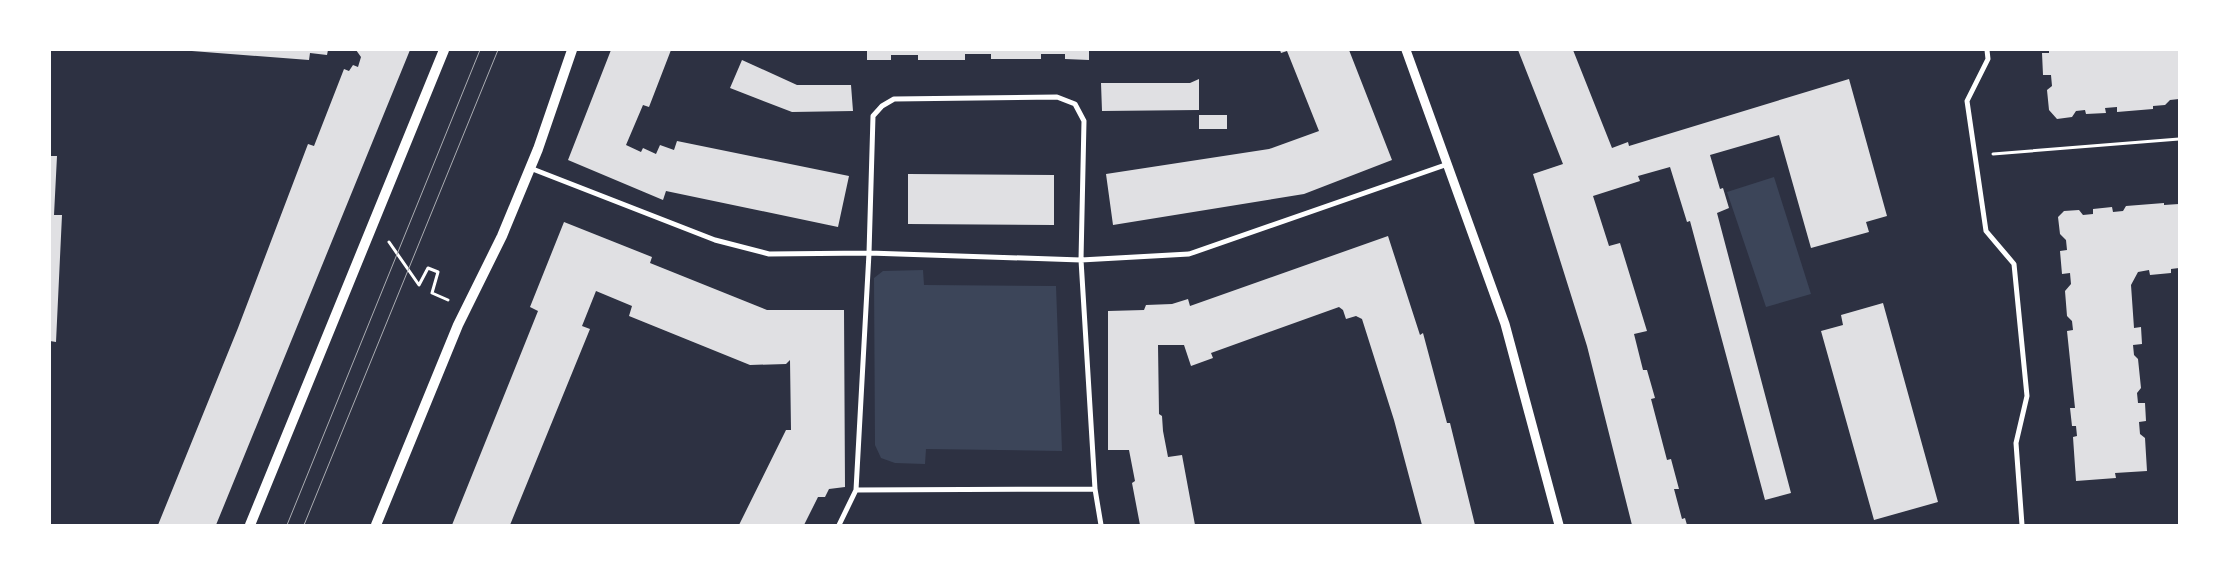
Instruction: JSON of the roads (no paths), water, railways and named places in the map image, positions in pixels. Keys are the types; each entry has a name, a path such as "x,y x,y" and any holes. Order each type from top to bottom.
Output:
{"main road":[{"path":"250,525 444,50"},
{"path":"376,525 466,308 502,236 530,168 572,50"}],"street":[{"path":"1406,50 1505,324 1558,525"},
{"path":"1987,50 1988,59 1967,101 1986,231 2014,264 2027,396 2016,443 2022,525"},
{"path":"839,525 856,490 869,253 873,116 882,106 894,99 1057,97 1075,104 1084,121 1081,260 1095,489 1101,525"},
{"path":"530,168 715,240 769,254 869,253 1081,260 1189,254 1448,164"},
{"path":"856,490 1095,489"}],"tram line":[{"path":"287,525 480,50"},
{"path":"304,525 498,50"}]}
